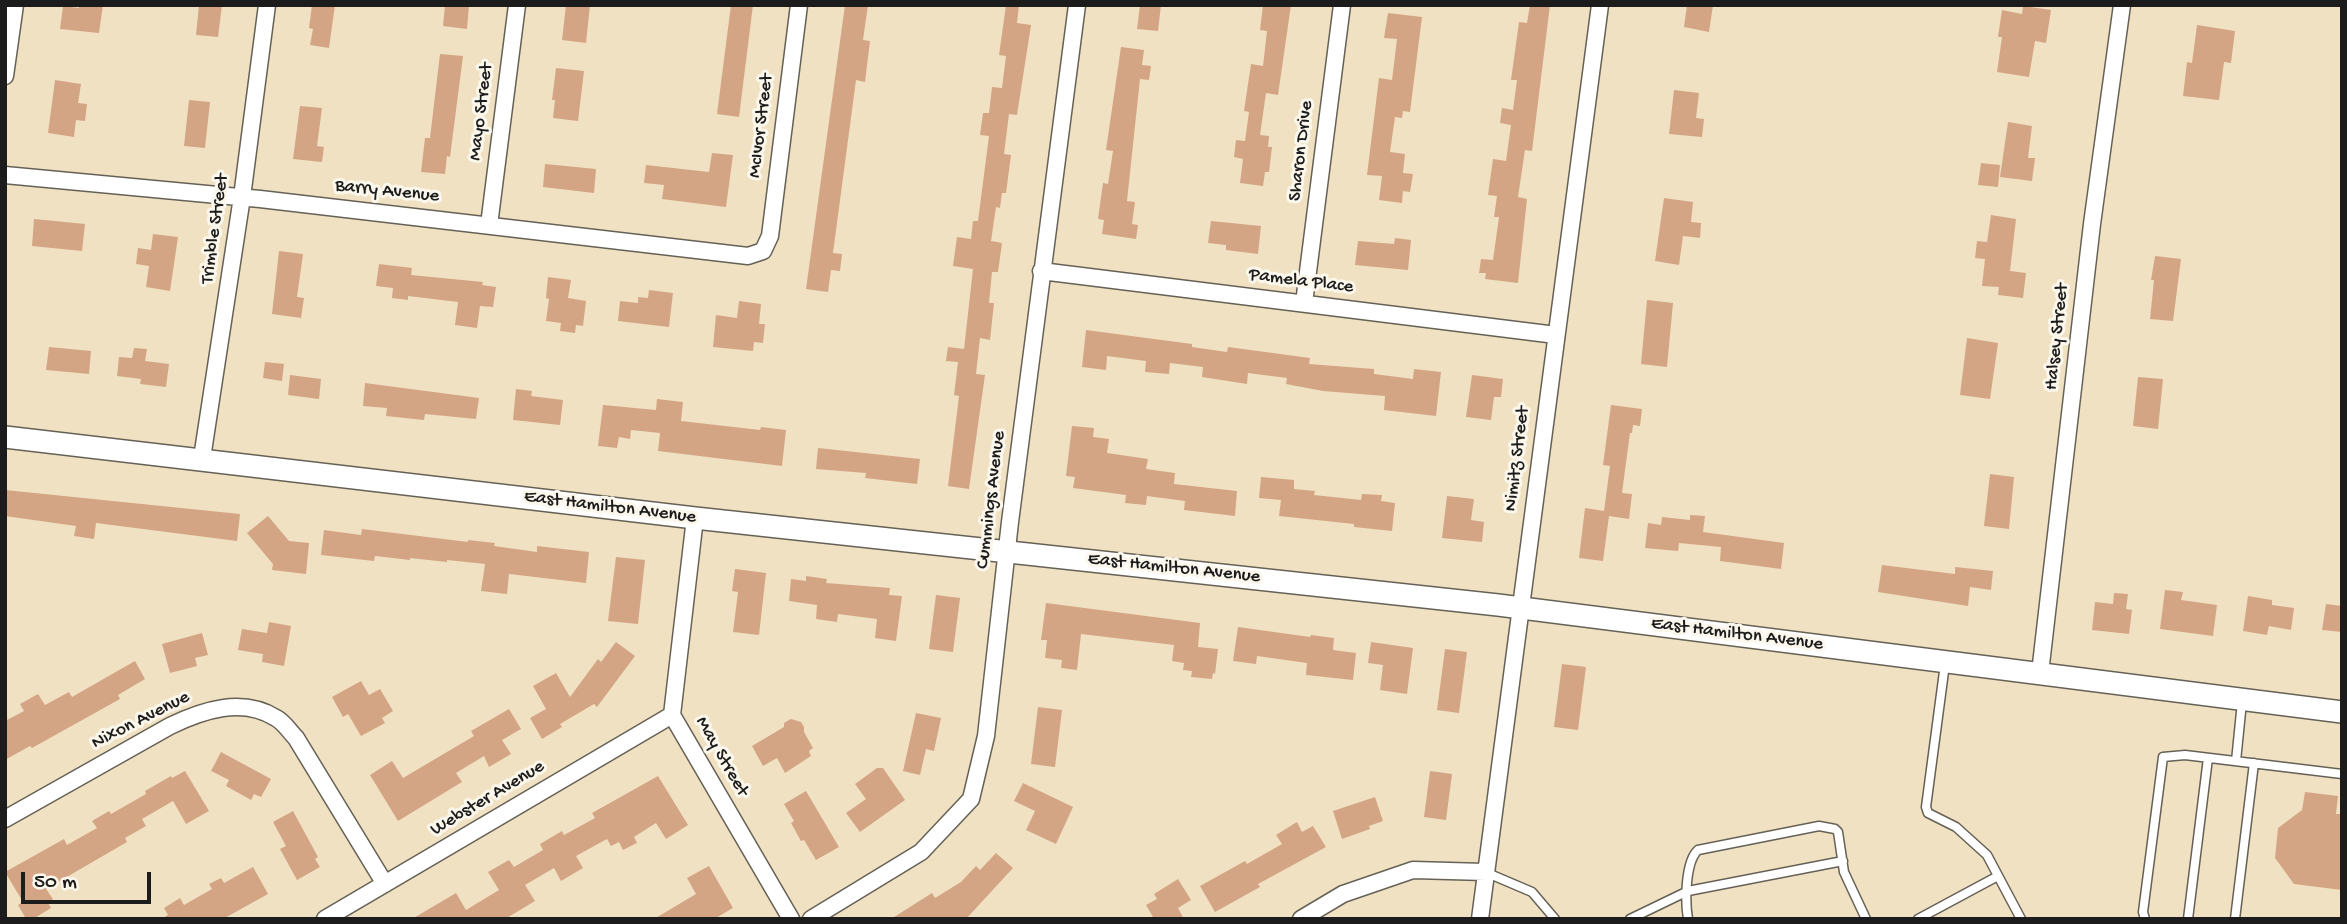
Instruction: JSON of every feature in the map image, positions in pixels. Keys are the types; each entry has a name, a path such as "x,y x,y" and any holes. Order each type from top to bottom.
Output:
{"street":[{"path":"5,76 15,5"},
{"name":"Trimble Street","path":"202,458 243,197 267,5"},
{"name":"Mayo Street","path":"489,225 517,5"},
{"name":"McIvor Street","path":"763,251 769,236 799,5"},
{"name":"Cummings Avenue","path":"811,919 921,852 971,799 986,736 1006,551 1077,5"},
{"name":"Sharon Drive","path":"1304,303 1342,5"},
{"name":"Nimitz Street","path":"1480,919 1600,5"},
{"name":"Halsey Street","path":"2040,673 2092,223 2122,5"},
{"name":"Barry Avenue","path":"5,174 243,197 748,256 763,251"},
{"name":"Pamela Place","path":"1041,271 1556,335"},
{"name":"East Hamilton Avenue","path":"5,437 202,458 695,518 1520,608 2342,712"},
{"name":"May Street","path":"695,518 672,715 791,919"},
{"name":"Nixon Avenue","path":"5,820 194,715 225,706 253,709 277,718 296,738 385,884"},
{"name":"Webster Avenue","path":"325,919 672,715"},
{"path":"1301,919 1343,894 1413,870 1485,872"}],"lane":[{"path":"1945,662 1926,807 1928,813 1956,827 1987,855 2021,919"},
{"path":"2236,761 2243,699"},
{"path":"2145,919 2143,912 2163,757 2185,755 2342,774"},
{"path":"2188,919 2208,758"},
{"path":"2235,919 2254,763"},
{"path":"1688,919 1688,866 1692,855 1698,850 1819,826 1838,832 1844,872 1866,919"},
{"path":"1630,919 1688,891 1843,861"},
{"path":"1485,872 1507,879 1532,892 1555,919"},
{"path":"1918,919 1998,876"}],"building":[{"path":"79,5 103,5 99,33 60,29 63,6 79,8"},
{"path":"199,5 222,5 218,37 196,35"},
{"path":"312,5 335,5 329,48 310,45 313,29 309,28"},
{"path":"445,5 469,5 467,29 443,26"},
{"path":"566,5 590,5 586,43 562,40"},
{"path":"731,5 753,5 739,117 717,114"},
{"path":"845,5 868,5 863,40 870,41 865,82 856,80 833,253 842,254 840,271 831,270 828,292 806,289"},
{"path":"1006,5 1019,5 1017,23 1031,25 1017,115 1009,114 1004,154 1011,155 1006,193 1002,193 1000,208 996,207 991,241 1002,243 998,272 992,272 989,303 994,303 990,340 980,338 976,374 985,375 969,489 948,486 959,396 954,395 958,362 946,361 948,347 964,349 973,269 953,266 957,237 971,239 973,221 978,221 989,136 980,135 983,113 989,113 992,87 1002,88 1006,56 999,55"},
{"path":"1140,5 1161,5 1158,31 1137,29"},
{"path":"1263,5 1291,5 1278,95 1266,93 1260,135 1269,136 1268,147 1272,147 1269,172 1265,172 1263,186 1240,183 1243,159 1234,157 1236,140 1245,141 1249,112 1244,111 1251,64 1263,66 1267,31 1260,30"},
{"path":"1530,5 1550,5 1532,151 1525,150 1518,197 1527,199 1518,283 1485,279 1486,273 1479,273 1481,259 1493,260 1499,217 1494,217 1497,196 1488,195 1493,159 1506,161 1511,125 1500,123 1502,108 1513,110 1517,80 1511,80 1519,22 1527,23"},
{"path":"1687,5 1713,5 1709,32 1684,27"},
{"path":"2023,6 2051,10 2046,43 2035,41 2029,77 1997,72 2002,37 1998,37 2002,10 2022,14"},
{"path":"1388,13 1422,17 1410,112 1403,111 1402,118 1395,117 1390,152 1405,154 1403,173 1413,174 1410,192 1403,191 1402,203 1379,200 1382,176 1367,175 1379,78 1392,80 1397,39 1384,38"},
{"path":"2197,25 2235,31 2231,63 2224,62 2219,100 2183,96 2187,62 2192,63"},
{"path":"1121,47 1144,50 1142,65 1151,66 1149,80 1140,79 1127,201 1135,202 1132,224 1138,225 1136,239 1102,234 1104,220 1098,219 1103,183 1108,184 1113,151 1106,150"},
{"path":"440,54 463,56 450,157 447,156 445,174 421,172 425,138 430,138"},
{"path":"556,68 584,71 578,121 553,118"},
{"path":"55,80 81,84 78,103 87,104 85,121 76,120 74,137 48,133"},
{"path":"1674,90 1699,93 1696,118 1704,119 1702,137 1669,134"},
{"path":"189,100 210,102 205,148 184,146"},
{"path":"300,106 322,108 317,146 324,147 322,162 293,159"},
{"path":"2008,122 2032,126 2028,158 2035,158 2032,181 2000,177"},
{"path":"712,153 733,155 726,207 662,199 664,185 644,183 646,165 709,172"},
{"path":"1981,163 2000,165 1998,187 1978,185"},
{"path":"545,164 596,169 594,193 543,187"},
{"path":"1664,198 1693,202 1691,222 1701,223 1700,238 1683,236 1679,265 1655,261"},
{"path":"1991,215 2016,219 2010,271 2026,273 2023,298 1998,295 1999,287 1982,286 1985,259 1975,258 1977,241 1987,242"},
{"path":"34,219 85,224 82,251 32,246"},
{"path":"1211,221 1261,226 1258,254 1226,250 1226,245 1208,243"},
{"path":"153,234 178,237 170,291 146,287 149,266 136,264 138,248 151,250"},
{"path":"1395,238 1411,240 1408,270 1355,265 1358,241 1394,244"},
{"path":"279,251 303,254 297,297 304,298 301,318 272,314"},
{"path":"2155,256 2181,259 2173,321 2150,319"},
{"path":"379,264 412,268 411,275 483,282 482,285 496,287 493,307 480,306 477,328 455,325 458,302 408,296 408,300 392,298 393,288 376,286"},
{"path":"548,277 571,280 568,298 586,301 583,326 576,325 575,333 560,331 561,323 546,321"},
{"path":"649,290 673,293 669,327 618,321 620,301 638,303 638,297 648,298"},
{"path":"1647,300 1673,303 1667,367 1641,364"},
{"path":"739,301 761,304 759,324 765,324 763,343 754,342 753,351 713,347 716,315 737,318"},
{"path":"1086,330 1192,344 1192,347 1227,352 1228,347 1310,358 1309,364 1374,369 1374,374 1413,379 1414,369 1441,372 1436,416 1384,410 1385,396 1323,391 1286,384 1287,378 1248,373 1247,384 1202,377 1203,367 1170,363 1169,374 1145,372 1146,361 1107,356 1106,370 1082,367"},
{"path":"1967,338 1998,343 1990,399 1960,395"},
{"path":"49,347 91,351 89,374 46,370"},
{"path":"134,348 147,349 145,361 169,364 166,387 140,384 141,379 117,376 119,357 132,358"},
{"path":"265,362 284,364 282,381 263,378"},
{"path":"290,375 321,379 319,399 288,395"},
{"path":"1472,375 1503,379 1501,397 1494,397 1491,420 1466,417"},
{"path":"2138,377 2163,379 2158,429 2133,426"},
{"path":"365,383 479,398 476,419 425,414 424,420 386,416 387,408 363,406"},
{"path":"516,389 532,391 531,396 563,400 560,425 513,420"},
{"path":"657,399 683,402 681,421 760,430 761,427 786,430 782,466 658,451 660,433 631,430 630,439 619,437 617,448 598,446 603,405 656,410"},
{"path":"1611,405 1642,409 1640,426 1633,425 1630,433 1622,493 1632,494 1629,519 1609,516 1603,561 1579,558 1585,508 1604,511 1610,466 1603,465"},
{"path":"1072,426 1094,428 1093,437 1109,439 1107,453 1148,459 1146,469 1175,473 1174,484 1237,491 1235,516 1184,510 1185,501 1147,496 1146,505 1125,503 1126,495 1073,488 1075,477 1066,476"},
{"path":"818,448 920,459 917,484 865,478 866,473 816,469"},
{"path":"1990,474 2014,477 2009,529 1984,526"},
{"path":"1261,477 1294,480 1294,489 1315,491 1314,495 1361,500 1362,494 1382,495 1381,501 1395,503 1392,531 1279,516 1281,500 1259,498"},
{"path":"5,490 240,514 237,541 96,523 94,539 74,536 76,526 5,516"},
{"path":"1447,496 1474,499 1471,520 1484,522 1482,542 1442,538"},
{"path":"1690,515 1705,516 1703,532 1784,543 1781,569 1720,561 1721,547 1679,543 1678,551 1645,548 1648,523 1661,525 1662,517 1690,520"},
{"path":"268,516 289,541 309,543 306,574 272,570 273,564 247,533"},
{"path":"362,529 495,543 494,546 537,552 537,546 589,552 586,583 509,574 507,594 481,591 485,564 375,556 374,561 321,555 324,530 361,535"},
{"path":"616,557 645,560 638,624 608,621"},
{"path":"1882,565 1955,574 1955,567 1993,571 1991,590 1970,587 1968,606 1878,592"},
{"path":"735,569 766,573 759,635 733,632 738,592 732,591"},
{"path":"806,576 827,579 826,583 890,588 889,595 902,596 896,641 875,638 877,619 838,614 837,622 816,619 817,605 789,601 791,579 806,581"},
{"path":"2165,590 2183,592 2181,600 2217,605 2213,636 2160,629"},
{"path":"2114,593 2128,594 2126,609 2132,610 2129,634 2092,630 2095,602 2113,604"},
{"path":"936,595 960,598 953,652 929,649"},
{"path":"2248,596 2272,600 2272,605 2294,608 2291,630 2269,626 2267,635 2243,631"},
{"path":"1046,603 1200,623 1198,647 1218,649 1215,674 1213,673 1212,679 1191,677 1192,671 1183,670 1184,663 1172,661 1174,645 1081,634 1077,670 1061,668 1062,660 1045,658 1047,640 1041,640"},
{"path":"2326,604 2342,606 2342,632 2322,630"},
{"path":"269,622 291,626 284,666 262,662 263,654 238,650 242,629 267,633"},
{"path":"1238,627 1334,638 1333,650 1356,653 1353,680 1306,675 1307,663 1257,656 1256,664 1233,661"},
{"path":"202,633 208,655 195,658 197,666 170,673 162,644"},
{"path":"616,642 635,656 597,707 594,704 560,724 562,727 542,739 530,718 546,709 533,686 556,673 570,697 598,659 601,662"},
{"path":"1371,642 1413,648 1407,694 1380,690 1383,665 1368,663"},
{"path":"1445,649 1467,652 1459,713 1437,710"},
{"path":"135,661 145,679 118,695 120,699 5,760 5,721 24,711 20,704 38,694 45,705 69,692 72,697"},
{"path":"1562,664 1586,667 1578,730 1554,727"},
{"path":"361,681 369,695 380,689 393,711 382,718 385,723 361,736 348,714 343,717 332,697"},
{"path":"1038,707 1062,710 1055,767 1031,764"},
{"path":"509,709 521,729 502,740 511,754 489,767 484,756 456,773 462,782 398,821 370,775 392,761 403,778 474,736 471,731"},
{"path":"916,713 941,718 934,751 926,749 920,775 903,771"},
{"path":"791,719 801,722 804,727 813,748 809,751 811,756 785,773 777,758 763,766 752,746 784,727 784,723"},
{"path":"221,752 271,779 261,797 254,794 251,800 226,786 229,780 211,771"},
{"path":"877,768 883,768 905,800 860,832 846,813 866,799 855,784"},
{"path":"185,771 209,811 186,824 173,801 142,819 146,826 125,838 127,842 46,889 53,899 48,903 51,908 33,919 26,919 18,905 23,902 5,872 64,839 67,845 97,828 92,821 109,811 111,814 146,794 145,791"},
{"path":"1430,771 1452,774 1446,820 1424,817"},
{"path":"658,776 688,825 666,839 656,823 634,837 637,843 623,850 619,842 611,846 607,839 576,856 583,868 561,881 554,868 525,885 535,901 505,919 412,919 456,893 466,910 499,890 488,872 509,860 514,867 543,850 540,844 562,831 564,835 595,818 592,813"},
{"path":"1023,783 1073,807 1056,844 1026,830 1035,811 1014,801"},
{"path":"806,791 839,847 816,860 804,840 801,841 784,804"},
{"path":"2305,792 2338,796 2336,814 2342,814 2342,890 2294,884 2275,858 2278,828 2302,810"},
{"path":"1375,797 1383,821 1342,839 1333,811"},
{"path":"293,811 318,857 315,859 320,867 297,880 280,849 286,846 273,822"},
{"path":"1297,822 1302,832 1313,826 1326,847 1258,884 1260,887 1215,912 1200,886 1282,844 1276,835"},
{"path":"996,853 1013,868 966,919 891,919 932,893 935,898 961,882 976,866 980,870"},
{"path":"709,866 733,908 714,919 654,919 696,894 687,878"},
{"path":"253,867 268,894 223,919 161,919 168,915 164,908 180,898 184,905 212,889 209,884 221,878 224,883"},
{"path":"1178,879 1191,900 1178,908 1184,919 1154,919 1146,905 1157,899 1154,894"}]}
